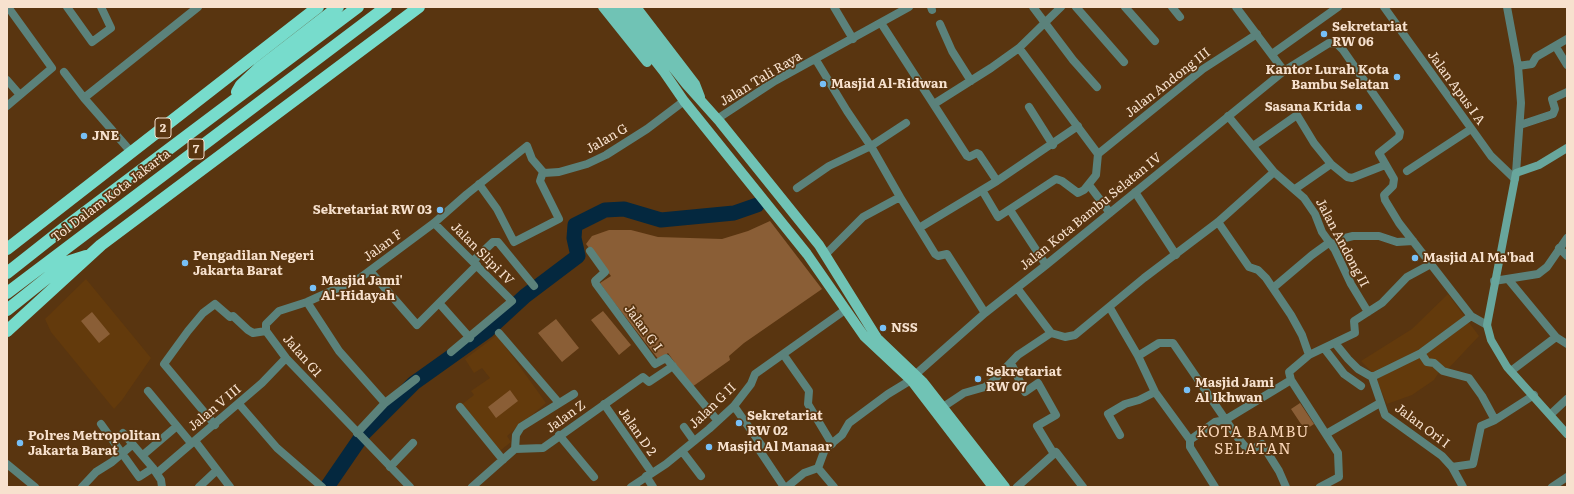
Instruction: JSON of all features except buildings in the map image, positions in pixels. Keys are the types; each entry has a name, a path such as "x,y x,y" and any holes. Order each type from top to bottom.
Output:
{"highway":[{"name":"2","path":"7,249 318,7"},
{"path":"232,100 241,85 258,69 338,7"},
{"name":"Tol Dalam Kota Jakarta","path":"7,273 232,100 358,7"},
{"name":"Tol Dalam Kota Jakarta","path":"7,293 386,7"},
{"path":"7,331 90,255 419,7"},
{"path":"7,310 67,262 90,255"}],"main road":[{"path":"603,7 807,254 845,310 871,343 913,377 993,487"},
{"path":"613,7 668,69 702,100 826,254 876,338 942,407 1005,487"},
{"path":"625,7 668,69 680,101"},
{"path":"636,7 696,84 702,100"}],"street":[{"path":"7,7 52,68 7,106"},
{"path":"68,7 92,42 110,30 110,24 101,7"},
{"path":"84,98 198,7"},
{"path":"834,7 853,39"},
{"name":"Jalan Tali Raya","path":"717,119 775,81 816,60 909,7"},
{"path":"1033,7 1073,60 1097,87"},
{"path":"934,104 1020,49 1061,7"},
{"path":"1076,7 1124,62"},
{"path":"1125,7 1155,41"},
{"path":"1172,7 1180,17"},
{"path":"1236,7 1284,70"},
{"path":"1272,54 1338,7"},
{"name":"Jalan Apus I A","path":"1384,7 1491,156 1515,176"},
{"path":"1507,7 1518,66 1520,125 1515,176 1494,281 1487,325 1494,346 1511,372 1534,395 1567,434"},
{"path":"881,24 967,156 970,157 977,153 979,154 997,181"},
{"path":"940,24 952,51 970,81"},
{"name":"Jalan Andong III","path":"1098,154 1203,69 1257,34"},
{"path":"1518,66 1532,64 1536,57 1556,47 1567,39"},
{"name":"Jalan Kota Bambu Selatan IV","path":"818,468 825,449 842,435 849,423 861,413 913,377 985,313 1110,213 1284,70 1329,43 1337,44 1343,50 1400,132 1399,137 1379,153 1385,165"},
{"path":"1556,47 1567,65"},
{"path":"982,190 998,217 1056,179 1062,181 1078,194 1089,185 1096,175 1098,154 1020,49"},
{"path":"816,60 847,111 871,146 935,254 938,256 947,254 985,313"},
{"path":"64,72 84,98 132,153"},
{"path":"7,80 20,95"},
{"path":"1520,125 1553,114 1555,109 1552,99 1567,92"},
{"name":"Jalan G","path":"543,172 545,174 560,172 595,161 647,130 680,101"},
{"path":"1029,107 1053,144"},
{"path":"1253,146 1296,115 1309,132 1311,139 1332,164 1349,178 1385,165 1394,179 1392,186 1384,195 1385,200 1399,223 1471,316 1487,325"},
{"name":"Jalan Andong II","path":"1228,116 1274,172 1300,193 1315,214 1322,232 1331,244 1351,284 1368,312"},
{"path":"796,188 829,166 871,146 906,123"},
{"path":"919,228 997,181 1078,126"},
{"path":"1407,171 1471,129"},
{"name":"Jalan F","path":"307,302 360,278 370,271 434,223 479,184 527,146 532,159 543,172"},
{"path":"1515,176 1539,165 1567,148"},
{"path":"1295,189 1332,164"},
{"path":"479,184 497,209 514,242 559,219 540,181 543,172"},
{"path":"1017,288 1051,333 1065,337 1075,335 1110,308 1144,278 1218,222 1274,172"},
{"path":"1089,185 1110,213"},
{"path":"1135,192 1176,255"},
{"path":"826,254 862,217 900,197"},
{"path":"1010,210 1046,265"},
{"path":"1218,222 1249,267 1258,270 1273,288 1294,321 1309,355"},
{"name":"Jalan Slipi IV","path":"434,223 512,301 470,338"},
{"path":"1273,288 1312,254 1346,238 1353,236 1379,236 1397,242 1413,241"},
{"path":"1494,281 1538,274 1547,267 1567,238"},
{"path":"370,271 417,325 493,242 498,242 534,286"},
{"path":"1559,248 1567,256"},
{"name":"Jalan G I","path":"590,251 605,272 595,281 596,284 654,364 666,358 673,366"},
{"path":"1320,487 1334,484 1339,477 1338,455 1291,380 1289,374 1291,370 1309,355 1355,333 1353,322 1386,300 1407,277 1431,264"},
{"path":"1508,279 1556,337 1567,344"},
{"path":"307,302 339,351 384,404"},
{"name":"Jalan G1","path":"307,302 274,315 266,324 266,331 286,358 360,436"},
{"path":"438,303 470,338 451,352"},
{"path":"215,425 164,364 188,331 203,314 215,304 230,317 233,316 248,330 254,333 266,331"},
{"path":"1110,308 1138,356 1155,392 1190,440 1190,447 1215,487"},
{"name":"Jalan G II","path":"631,487 682,451 734,406 751,384 755,374 845,310"},
{"path":"1335,343 1358,369 1372,377 1421,353 1471,316"},
{"path":"499,333 559,403"},
{"path":"942,407 964,393 985,387 996,379 1018,355 1051,333"},
{"path":"1511,372 1556,337"},
{"path":"1138,356 1159,343 1173,343 1225,420 1248,451 1262,444 1279,470 1286,487"},
{"path":"1324,348 1344,374 1362,386"},
{"path":"1421,353 1427,362 1434,363 1443,371 1469,378 1482,396 1495,420"},
{"path":"783,354 809,391 808,404 832,444"},
{"name":"Jalan V III","path":"122,453 139,477 155,470 215,425 240,404 286,358"},
{"path":"1011,363 1025,392 1038,383 1056,415 1037,426 1054,454"},
{"path":"673,366 718,420"},
{"name":"Jalan Z","path":"515,448 543,448 643,377 649,382 673,366"},
{"name":"Jalan Ori I","path":"1372,377 1380,404 1388,419 1442,456 1452,467 1464,487"},
{"path":"410,487 360,436 384,404 416,379"},
{"path":"1190,440 1216,422 1225,420 1291,380"},
{"path":"148,391 230,487"},
{"path":"1120,435 1108,414 1124,404 1139,400 1155,392"},
{"path":"472,487 515,448 516,434 521,427 574,394"},
{"path":"1452,467 1473,464 1482,426 1495,420 1534,395"},
{"path":"1551,414 1567,399"},
{"path":"240,404 277,448 322,487"},
{"name":"Jalan D 2","path":"604,404 649,475 653,487"},
{"path":"1326,434 1380,404"},
{"path":"734,406 762,446 760,451 784,487"},
{"path":"460,407 503,460"},
{"path":"101,424 122,453"},
{"path":"143,455 177,426"},
{"path":"684,428 694,441"},
{"path":"123,433 155,470 162,487"},
{"path":"559,436 594,477"},
{"path":"390,467 413,443"},
{"path":"82,487 96,472 112,462 132,445"},
{"path":"682,451 701,476"},
{"path":"1017,487 1056,452 1083,487"},
{"path":"7,464 35,487"},
{"path":"787,487 804,473 818,468 834,487"},
{"path":"199,487 217,470"},
{"path":"1552,487 1567,477"}],"shaded area":[{"path":"770,221 822,289 744,343 729,356 730,360 692,387 668,353 659,360 613,301 600,283 611,276 586,244 592,236 609,230 631,230 658,237 722,239 748,231"},
{"path":"86,279 151,358 114,409 51,332 45,319"},
{"path":"1448,294 1479,336 1446,371 1441,369 1434,380 1412,395 1387,404 1374,374 1361,361 1412,329"},
{"path":"603,311 631,345 619,355 591,320"},
{"path":"92,312 110,334 99,343 81,321"},
{"path":"556,319 579,348 562,362 538,333"},
{"path":"497,335 546,403 507,436 511,442 496,454 457,408 474,395 471,391 490,378 482,368 474,373 465,359"},
{"path":"510,390 518,401 496,418 488,407"},
{"path":"1300,403 1314,424 1305,430 1291,409"}],"waterway":[{"path":"327,487 364,433 414,383 487,331 525,296 578,256 574,238 575,225 605,210 624,209 661,220 734,213 757,205"}],"place":[{"name":"Sekretariat RW 06","path":"1324,34"},
{"name":"Kantor Lurah Kota Bambu Selatan","path":"1397,77"},
{"name":"Masjid Al-Ridwan","path":"823,84"},
{"name":"Sasana Krida","path":"1359,107"},
{"name":"JNE","path":"84,136"},
{"name":"Sekretariat RW 03","path":"440,210"},
{"name":"Masjid Al Ma'bad","path":"1415,258"},
{"name":"Pengadilan Negeri Jakarta Barat","path":"185,263"},
{"name":"Masjid Jami' Al-Hidayah","path":"313,288"},
{"name":"NSS","path":"883,328"},
{"name":"Sekretariat RW 07","path":"978,379"},
{"name":"Masjid Jami Al Ikhwan","path":"1187,390"},
{"name":"Sekretariat RW 02","path":"739,423"},
{"name":"Polres Metropolitan Jakarta Barat","path":"20,443"},
{"name":"Masjid Al Manaar","path":"709,447"}],"district":[{"name":"KOTA BAMBU SELATAN","path":"1253,442"}]}
